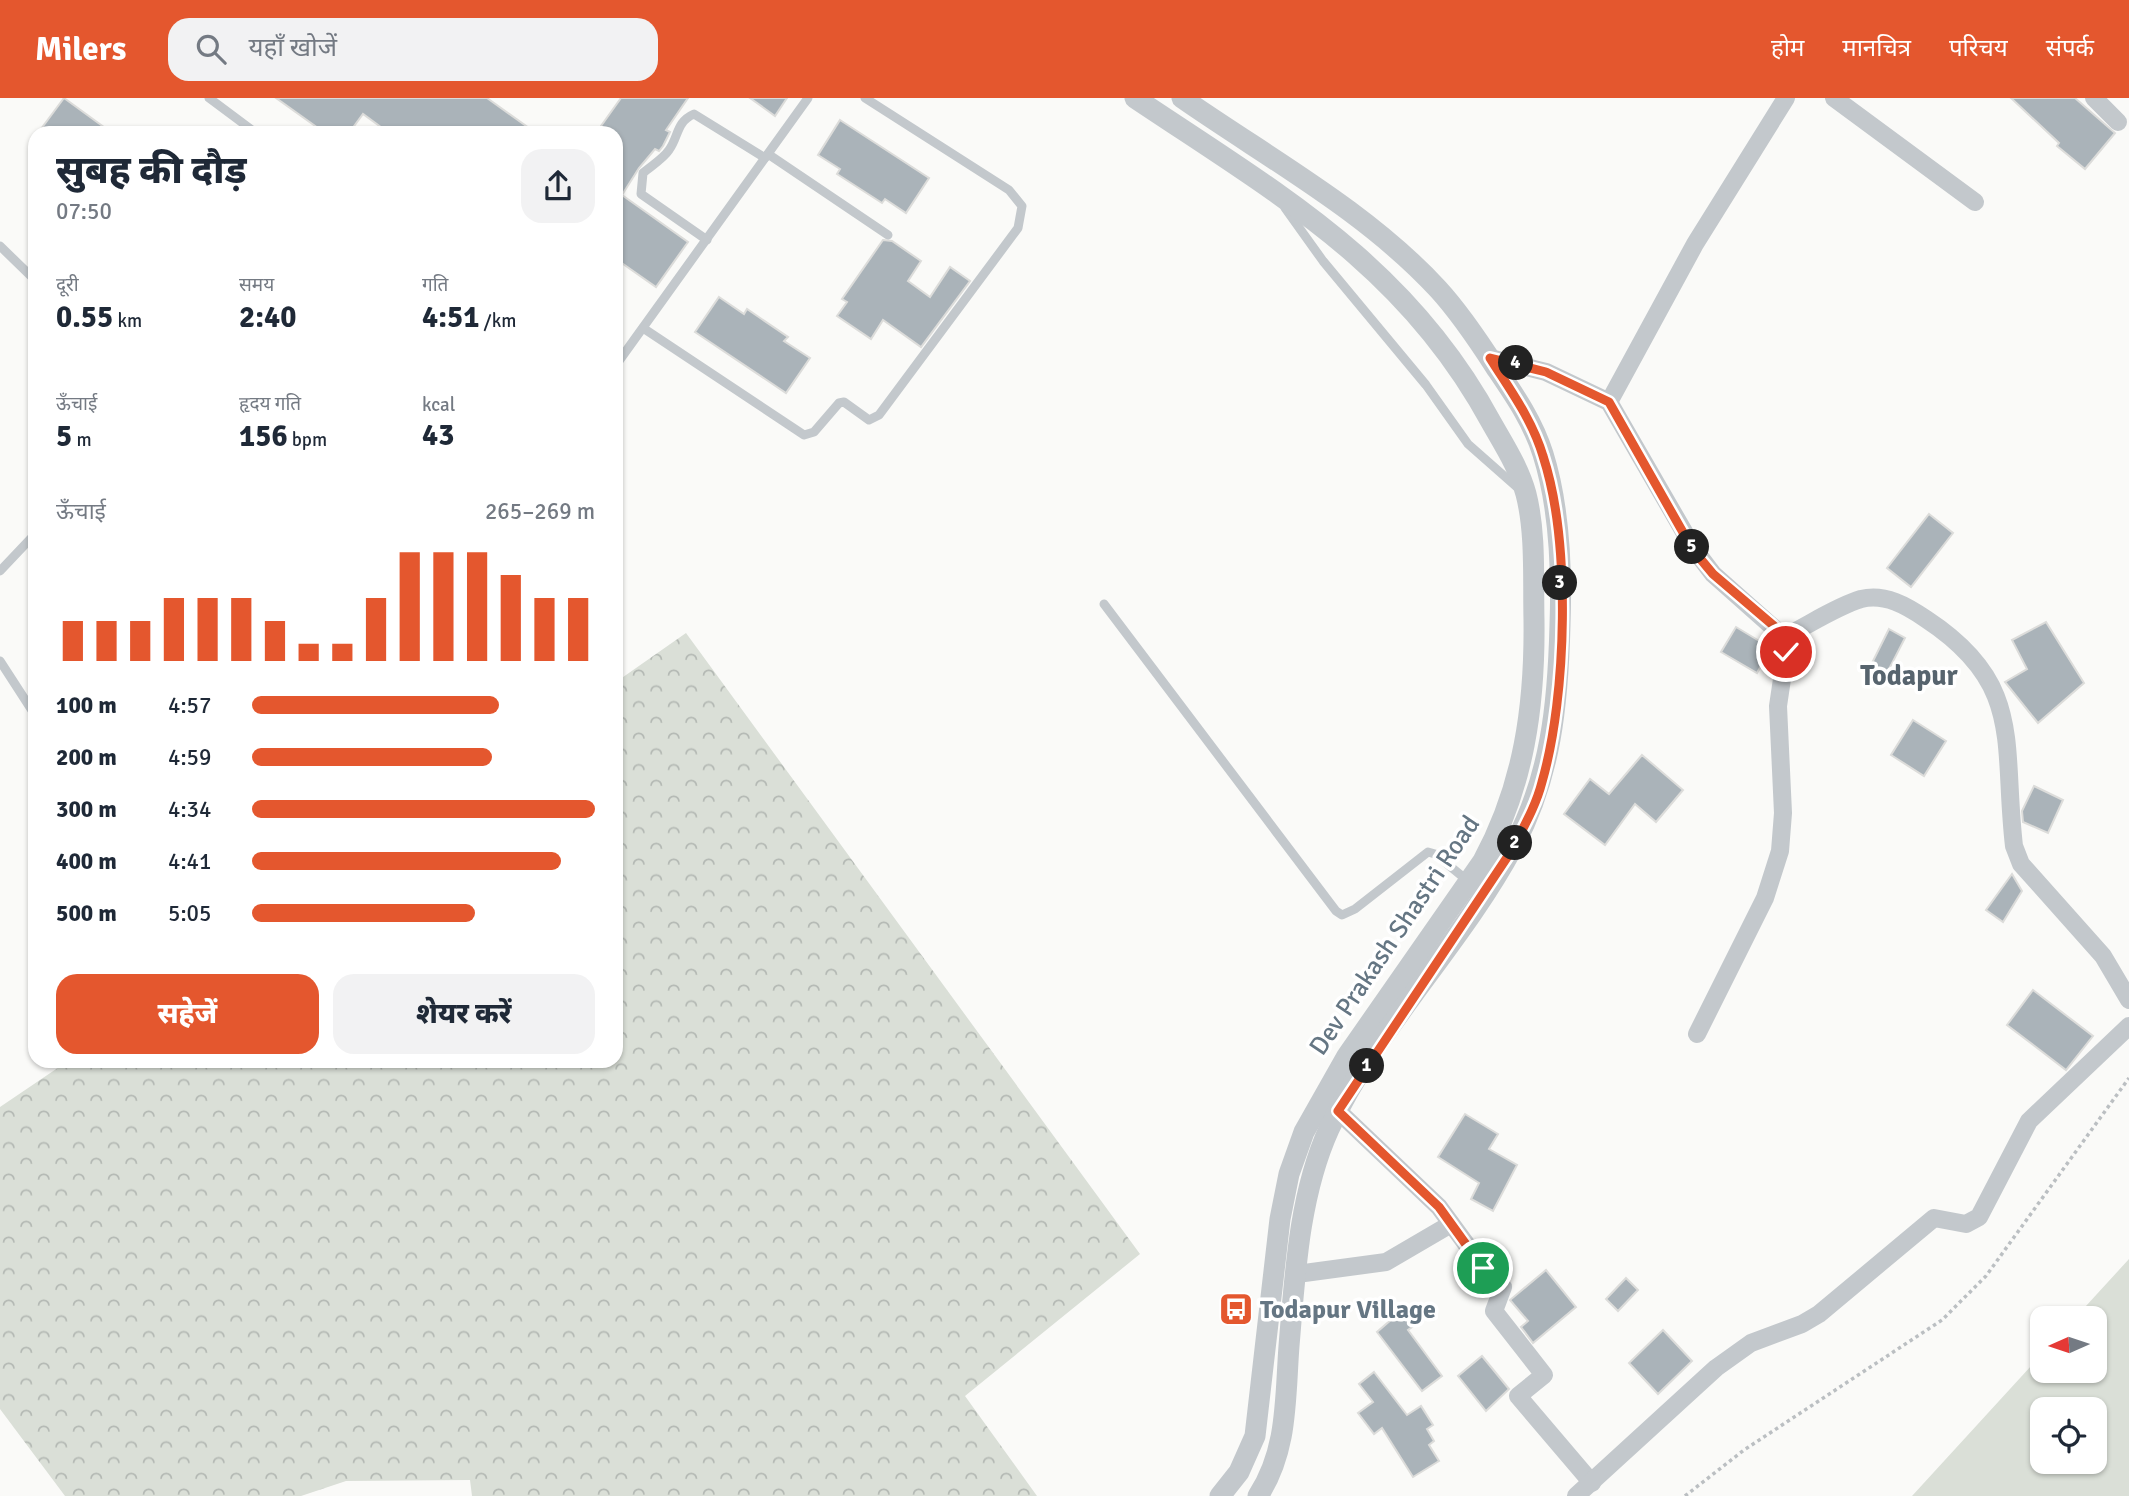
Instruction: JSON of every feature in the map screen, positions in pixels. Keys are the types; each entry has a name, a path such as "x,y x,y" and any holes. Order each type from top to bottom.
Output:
{"street":[{"name":"Dev Prakash Shastri Road","path":"1135,98 1308,214 1387,282 1427,324 1455,363 1517,470 1526,495 1534,631 1530,724 1514,793 1501,827 1469,882 1347,1056 1304,1132 1289,1174 1280,1219 1255,1436 1239,1472 1220,1496"},
{"name":"Dev Prakash Shastri Road","path":"1182,98 1376,233 1438,289 1487,353 1528,416 1537,438 1556,518 1561,609 1560,658 1549,758 1535,805 1512,850 1338,1111 1313,1176 1297,1274 1284,1430 1272,1471 1258,1496"},
{"path":"1609,402 1695,244 1786,98"},
{"path":"1834,98 1975,202"},
{"path":"2094,98 2118,122"},
{"path":"1455,363 1487,353 1546,372 1609,402 1693,550 1713,574 1784,637 1786,652 1778,706 1783,792 1780,851 1765,898 1740,943 1697,1034"},
{"path":"1784,637 1861,599 1882,598 1903,604 1950,636 1971,656 1987,676 2003,712 2012,834 2021,864 2103,956 2129,1000"},
{"path":"1576,1496 1689,1392 1740,1350 1819,1314 1934,1218 1966,1224 1979,1217 2029,1121 2129,1026"},
{"path":"1338,1111 1439,1207 1483,1268 1503,1287 1494,1311 1544,1375 1518,1396 1592,1483"},
{"path":"1297,1274 1386,1262 1451,1224"}],"lane":[{"path":"623,355 808,98"},
{"path":"643,328 804,435 814,432 839,403 844,402 869,420 879,415 1018,228 1022,206 1009,190 865,98"},
{"path":"212,99 247,126"},
{"path":"707,240 640,194 643,173 668,152 677,129 685,118 694,114 767,156 888,234"},
{"path":"1275,192 1323,261 1402,355 1468,444 1526,495"},
{"path":"0,246 28,273"},
{"path":"0,572 28,542"},
{"path":"1104,604 1336,911 1342,915 1355,909 1428,852 1435,854 1469,882"},
{"path":"0,661 28,704"}],"path":[{"path":"1685,1496 1744,1450 1942,1320 1986,1276 2129,1079"}],"green space":[{"path":"686,633 1140,1254 965,1396 1037,1496 472,1496 470,1480 346,1481 301,1496 65,1496 0,1409 0,1107 58,1068 623,1068 623,677"},
{"path":"2129,1259 2129,1496 1912,1496 2030,1367 2030,1383 2107,1383 2107,1306 2086,1306"}],"building":[{"path":"64,98 102,126 43,126"},
{"path":"276,98 487,98 526,126 379,126 363,114 354,126 315,126"},
{"path":"621,98 688,98 666,130 670,132 663,146 659,151 655,149 623,193 623,126 601,126"},
{"path":"750,98 787,98 775,116"},
{"path":"2011,98 2075,98 2115,133 2085,169 2057,146 2059,143"},
{"path":"840,120 929,178 906,213 885,199 882,203 837,174 840,169 818,155"},
{"path":"623,196 688,242 656,287 623,264"},
{"path":"883,240 892,241 921,261 908,281 930,297 950,267 970,281 921,347 883,320 871,339 837,316 847,302 842,299"},
{"path":"719,297 744,314 747,309 788,337 784,341 810,358 786,393 695,332"},
{"path":"1929,514 1953,533 1911,587 1887,568"},
{"path":"2046,622 2084,683 2038,723 2005,682 2027,669 2012,640"},
{"path":"1736,627 1771,648 1757,673 1721,652"},
{"path":"1889,629 1905,638 1886,675 1870,667"},
{"path":"1913,720 1946,741 1924,776 1891,755"},
{"path":"1642,755 1683,790 1656,822 1635,804 1605,845 1564,814 1590,779 1609,794"},
{"path":"2034,786 2063,800 2048,833 2023,822 2022,811"},
{"path":"2012,874 2022,891 2003,922 1986,910"},
{"path":"2033,990 2093,1036 2066,1070 2007,1025"},
{"path":"1465,1114 1498,1134 1489,1149 1517,1165 1493,1211 1471,1199 1479,1183 1438,1157"},
{"path":"1546,1270 1576,1307 1533,1343 1521,1327 1528,1321 1510,1300"},
{"path":"1626,1278 1638,1290 1618,1311 1606,1299"},
{"path":"1406,1307 1419,1322 1408,1330 1442,1376 1422,1391 1377,1332"},
{"path":"1663,1330 1692,1361 1658,1394 1629,1363"},
{"path":"1482,1356 1509,1389 1486,1411 1458,1376"},
{"path":"1374,1372 1407,1415 1421,1406 1433,1425 1427,1429 1434,1441 1429,1445 1439,1461 1413,1477 1382,1428 1374,1434 1358,1413 1373,1402 1359,1384"}],"place":[{"name":"Todapur Village","path":"1236,1309"}],"district":[{"name":"Todapur","path":"1909,675"}],"route":[{"path":"1483,1268 1439,1207 1338,1111 1378,1047 1477,906 1512,850 1535,805 1549,758 1560,658 1561,609 1556,518 1544,457 1528,416 1490,358 1546,372 1609,402 1693,550 1713,574 1774,626 1784,637 1786,652"}]}
